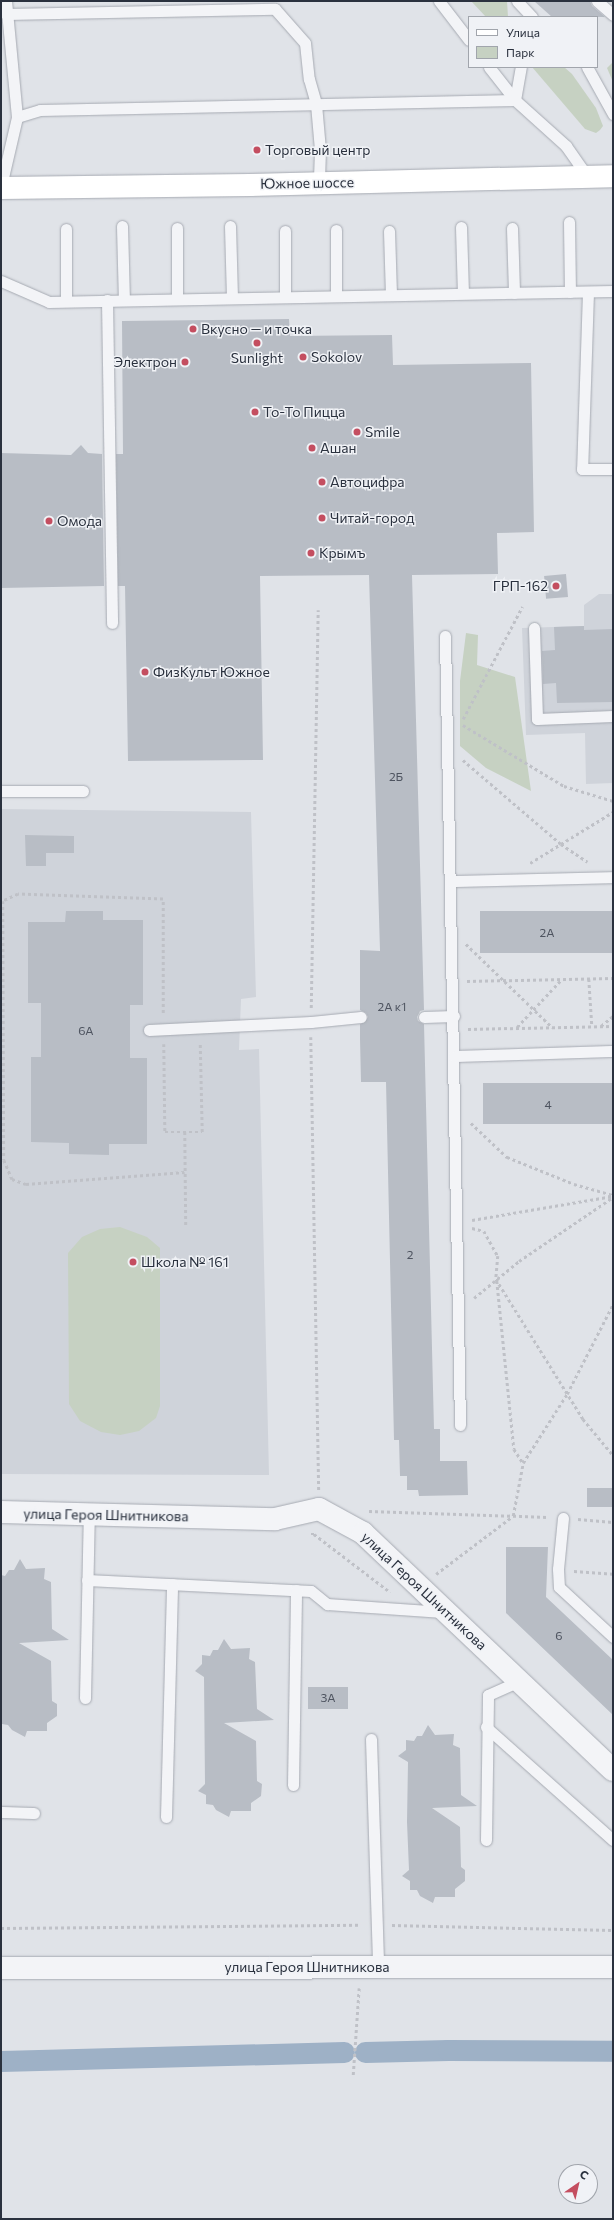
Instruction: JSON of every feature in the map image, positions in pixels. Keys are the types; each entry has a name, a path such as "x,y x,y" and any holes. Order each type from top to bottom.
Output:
{"main road":[{"name":"Южное шоссе","path":"1,187 320,183 613,176"}],"street":[{"name":"улица Героя Шнитникова","path":"1,1512 275,1519 319,1509 363,1533 421,1586 613,1770"},
{"name":"улица Героя Шнитникова","path":"1,1968 613,1967"}],"lane":[{"path":"1,187 18,117 6,14 6,1"},
{"path":"439,1 468,39"},
{"path":"517,1 530,16"},
{"path":"597,1 613,15"},
{"path":"6,14 215,5 274,5 305,43 309,79 316,104 320,150 320,183"},
{"path":"490,68 515,100 566,146 588,177"},
{"path":"515,100 521,68"},
{"path":"587,68 613,114"},
{"path":"18,117 40,110 515,100"},
{"path":"569,222 570,292"},
{"path":"122,226 124,300"},
{"path":"230,226 232,298"},
{"path":"461,227 463,293"},
{"path":"177,228 177,299"},
{"path":"512,228 514,292"},
{"path":"66,229 66,301"},
{"path":"336,230 336,295"},
{"path":"285,231 286,296"},
{"path":"389,231 391,294"},
{"path":"1,281 49,302 391,294 613,292"},
{"path":"588,292 582,469 613,469"},
{"path":"107,300 112,623"},
{"path":"534,628 537,719 613,716"},
{"path":"445,636 454,1016 460,1425"},
{"path":"1,791 83,791"},
{"path":"451,881 612,878"},
{"path":"424,1017 454,1016"},
{"path":"149,1030 310,1022 361,1017"},
{"path":"454,1056 613,1051"},
{"path":"86,1698 88,1514"},
{"path":"563,1518 558,1569 559,1587 613,1637"},
{"path":"87,1580 311,1591 327,1604 449,1613"},
{"path":"166,1817 172,1584"},
{"path":"293,1785 296,1590"},
{"path":"486,1840 486,1727 488,1695 520,1681"},
{"path":"486,1727 613,1840"},
{"path":"369,1967 377,1925 370,1739"},
{"path":"1,1812 34,1814"}],"path":[{"path":"522,607 448,747 562,844 612,878"},
{"path":"318,610 310,1022 319,1509"},
{"path":"461,724 564,786 613,801"},
{"path":"503,880 613,812"},
{"path":"185,1172 26,1184 12,1179 4,1160 3,901 18,894 163,899 165,1132 202,1132 200,1028"},
{"path":"452,930 552,1027"},
{"path":"453,982 613,978"},
{"path":"517,1028 562,979"},
{"path":"589,979 592,1026"},
{"path":"600,1026 613,1016"},
{"path":"454,1029 613,1026"},
{"path":"455,1101 475,1129 507,1157 574,1184 613,1196"},
{"path":"185,1132 186,1227"},
{"path":"457,1223 613,1196"},
{"path":"458,1310 519,1261 613,1196"},
{"path":"457,1223 484,1231 498,1256 496,1279 514,1449 523,1463"},
{"path":"496,1279 583,1419 613,1456"},
{"path":"421,1586 513,1516 523,1463 567,1394 613,1304"},
{"path":"366,1511 563,1518 613,1522"},
{"path":"306,1534 314,1534 414,1610"},
{"path":"558,1569 613,1574"},
{"path":"1,1928 377,1925 613,1930"},
{"path":"354,2075 369,1967"}],"shaded area":[{"path":"599,594 613,594 613,783 586,784 585,733 526,735 522,628 584,626 584,605"},
{"name":"Школа № 161","path":"1,809 251,812 256,997 241,999 239,1050 259,1049 269,1475 1,1474"}],"green space":[{"path":"471,1 507,1 508,16 485,16"},
{"path":"613,62 613,82 607,68"},
{"path":"533,68 565,68 572,74 596,108 603,126 596,133 585,129"},
{"path":"466,633 478,635 477,665 515,677 531,791 486,768 460,746 460,681"},
{"path":"120,1227 147,1237 160,1248 160,1406 156,1418 139,1431 120,1435 101,1432 80,1421 69,1404 68,1253 82,1237 100,1229"}],"building":[{"path":"534,1 590,1 592,6 605,17 598,16 551,16"},
{"name":"Крымъ","path":"289,319 290,336 392,335 393,365 531,363 534,532 497,533 498,574 412,575 424,1010 420,1011 417,1017 418,1021 424,1024 434,1429 440,1429 440,1461 467,1461 468,1495 419,1496 418,1490 407,1490 407,1476 400,1476 399,1440 394,1440 386,1082 361,1082 360,1024 365,1022 368,1017 366,1013 360,1010 360,950 380,951 369,575 260,576 263,760 128,761 125,586 118,586 116,454 123,454 122,321"},
{"name":"Омода","path":"81,445 88,453 102,454 104,586 1,588 1,453 71,455"},
{"name":"ГРП-162","path":"566,574 568,597 546,599 544,576"},
{"path":"584,626 584,630 613,629 613,702 557,703 556,683 543,684 542,651 555,650 554,627"},
{"path":"25,835 74,836 74,853 46,853 46,866 26,866"},
{"path":"66,911 103,911 103,920 143,920 143,1005 130,1005 130,1058 147,1058 147,1144 109,1144 109,1155 69,1154 69,1143 31,1142 31,1057 41,1057 41,1003 28,1003 28,922 65,922"},
{"path":"480,911 613,911 613,953 480,953"},
{"path":"483,1083 613,1083 613,1124 483,1124"},
{"path":"587,1488 613,1488 613,1507 587,1507"},
{"path":"506,1547 548,1547 546,1597 613,1660 613,1715 506,1613"},
{"path":"20,1559 26,1569 45,1568 44,1579 51,1582 52,1629 69,1640 19,1643 51,1661 52,1701 57,1704 57,1716 47,1723 47,1731 27,1731 25,1737 12,1730 8,1725 2,1724 1,1715 1,1575 5,1576 9,1570 14,1570"},
{"path":"224,1639 231,1649 250,1648 249,1659 255,1662 257,1709 274,1720 224,1723 256,1741 257,1781 262,1784 261,1796 251,1803 251,1811 231,1811 229,1817 216,1810 213,1805 206,1804 206,1795 198,1791 205,1784 204,1677 195,1671 202,1664 202,1655 210,1656 213,1650 218,1650"},
{"path":"308,1687 348,1687 348,1709 308,1709"},
{"path":"428,1725 435,1735 454,1734 453,1745 460,1748 461,1795 477,1806 432,1808 460,1827 461,1867 465,1870 465,1881 455,1889 455,1897 435,1897 433,1903 420,1896 417,1890 410,1890 410,1881 402,1876 409,1870 407,1822 408,1762 398,1756 406,1750 406,1740 414,1741 417,1736 422,1736"}],"waterway":[{"path":"365,2052 448,2050 613,2051"},
{"path":"1,2061 344,2052"}],"place":[{"name":"Торговый центр","path":"257,150"},
{"name":"Вкусно — и точка","path":"193,329"},
{"name":"Sunlight","path":"257,343"},
{"name":"Sokolov","path":"303,357"},
{"name":"Электрон","path":"185,362"},
{"name":"То-То Пицца","path":"255,412"},
{"name":"Smile","path":"357,432"},
{"name":"Ашан","path":"312,448"},
{"name":"Автоцифра","path":"322,482"},
{"name":"Читай-город","path":"322,518"},
{"name":"Омода","path":"49,521"},
{"name":"Крымъ","path":"311,553"},
{"name":"ГРП-162","path":"556,586"},
{"name":"ФизКульт Южное","path":"145,672"},
{"name":"Школа № 161","path":"133,1262"}]}
